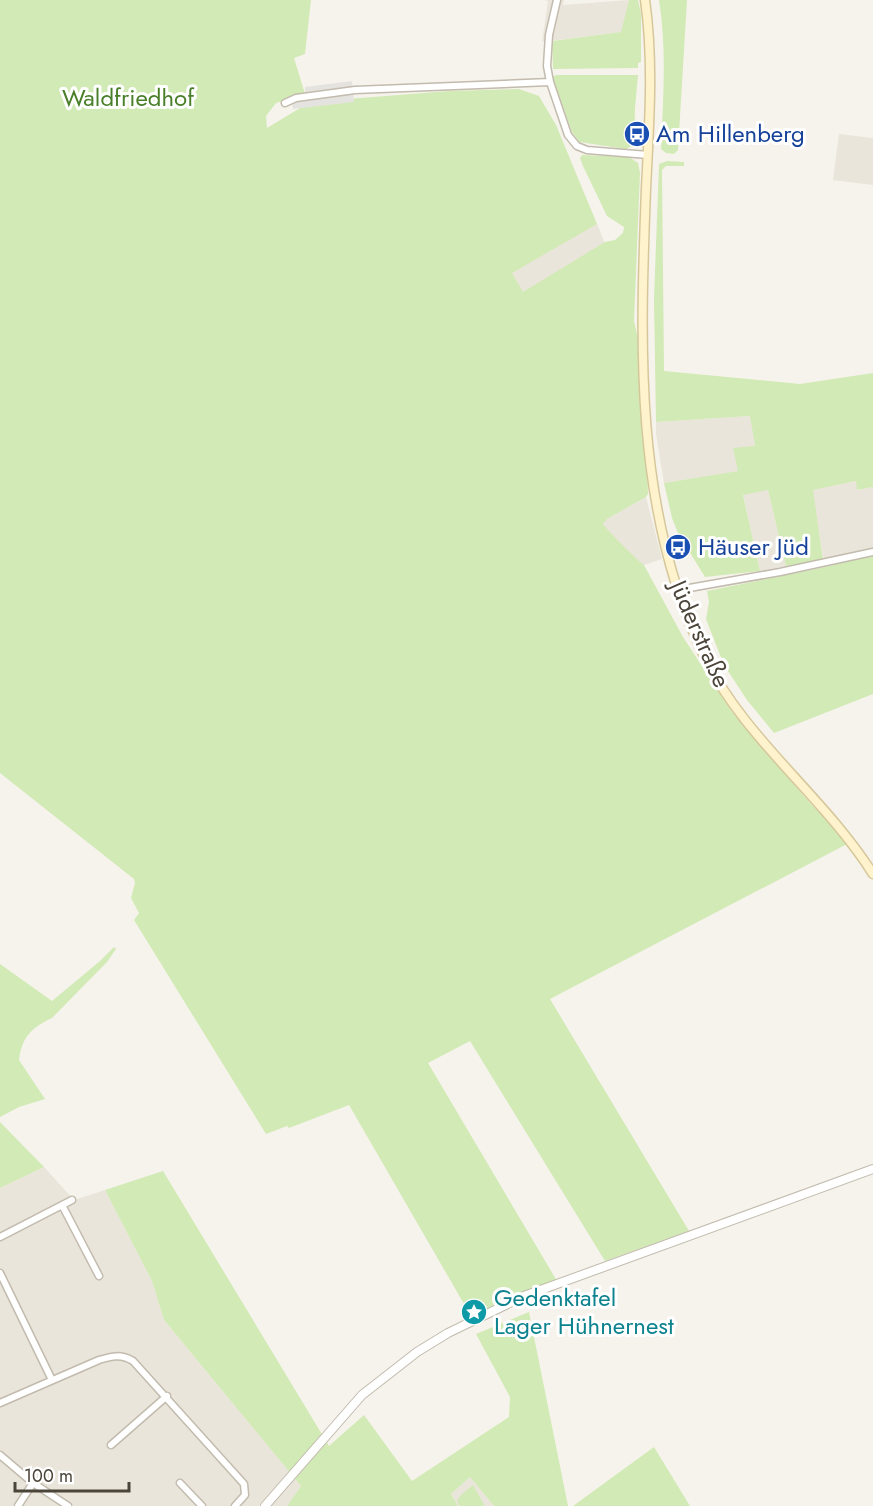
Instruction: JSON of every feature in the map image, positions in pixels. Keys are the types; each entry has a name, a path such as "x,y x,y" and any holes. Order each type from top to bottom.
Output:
{"main road":[{"name":"Jüderstraße","path":"645,0 650,66 643,358 645,418 653,491 678,590 704,655 735,709 824,808 852,842 873,874"}],"street":[{"path":"556,0 547,55 550,82 568,135 577,146 587,150 648,155"},
{"path":"285,103 296,98 355,90 550,82"},
{"path":"678,590 780,572 873,552"},
{"path":"265,1506 362,1395 417,1352 448,1333 524,1296 873,1169"},
{"path":"0,1237 72,1200"},
{"path":"62,1205 99,1276"},
{"path":"0,1274 52,1380"},
{"path":"0,1403 111,1356 133,1360 242,1481 246,1488 245,1495 235,1506"},
{"path":"111,1445 167,1396"},
{"path":"0,1455 33,1483 68,1506"},
{"path":"18,1506 33,1483"},
{"path":"180,1483 202,1506"}],"shaded area":[{"path":"544,0 564,0 563,5 629,0 622,32 542,42 548,1"},
{"path":"352,81 354,102 293,109 291,98 305,94 305,87"},
{"path":"839,134 873,138 873,185 833,180"},
{"path":"597,223 608,252 512,299 491,271"},
{"path":"751,416 755,447 739,471 664,483 656,422"},
{"path":"856,481 858,490 873,487 873,555 825,567 812,490"},
{"path":"768,490 786,566 760,571 743,494"},
{"path":"646,497 662,559 644,565 622,559 602,522"},
{"path":"44,1167 74,1200 105,1190 152,1281 164,1320 301,1486 287,1506 0,1506 0,1188"},
{"path":"470,1477 494,1506 458,1506 451,1494"}],"green space":[{"name":"Waldfriedhof","path":"0,0 311,0 305,54 294,58 305,94 276,103 266,116 267,128 310,102 449,91 519,89 539,96 556,125 597,224 512,273 523,292 605,242 615,240 623,233 624,227 607,216 583,166 580,158 582,155 629,157 638,163 640,173 634,321 641,352 645,400 648,494 607,519 603,524 644,565 683,637 732,712 809,802 849,843 550,999 689,1231 605,1261 470,1041 428,1063 557,1281 471,1316 349,1105 289,1128 287,1126 266,1134 134,920 139,913 131,898 134,879 0,773"},
{"path":"629,0 638,0 641,14 641,62 638,63 638,68 553,69 552,41 621,32"},
{"path":"659,0 687,0 678,150 674,154 666,153 661,149 664,56"},
{"path":"556,75 638,75 634,145 626,149 579,142 572,132 552,77"},
{"path":"667,161 684,162 684,166 666,166 662,170 664,371 800,384 873,373 873,487 857,490 856,481 813,490 823,559 786,566 768,490 743,495 760,571 705,577 678,533 672,518 664,483 738,471 733,448 755,446 750,416 656,422 654,299 659,164"},
{"path":"873,555 873,694 774,733 747,700 724,665 706,619 709,602 707,591"},
{"path":"114,947 116,949 107,962 52,1018 33,1030 22,1045 19,1060 45,1099 19,1107 0,1117 0,964 52,1001"},
{"path":"0,1122 44,1167 0,1188"},
{"path":"163,1171 329,1446 364,1415 412,1481 509,1417 510,1397 476,1334 529,1312 568,1506 494,1506 470,1477 451,1494 458,1506 287,1506 301,1486 164,1320 152,1281 105,1190"},
{"path":"654,1447 690,1506 573,1506"},
{"path":"473,1485 485,1506 460,1506 457,1501"}],"place":[{"name":"Am Hillenberg","path":"637,134"},
{"name":"Häuser Jüd","path":"678,547"},
{"name":"Gedenktafel Lager Hühnernest","path":"474,1312"}]}
